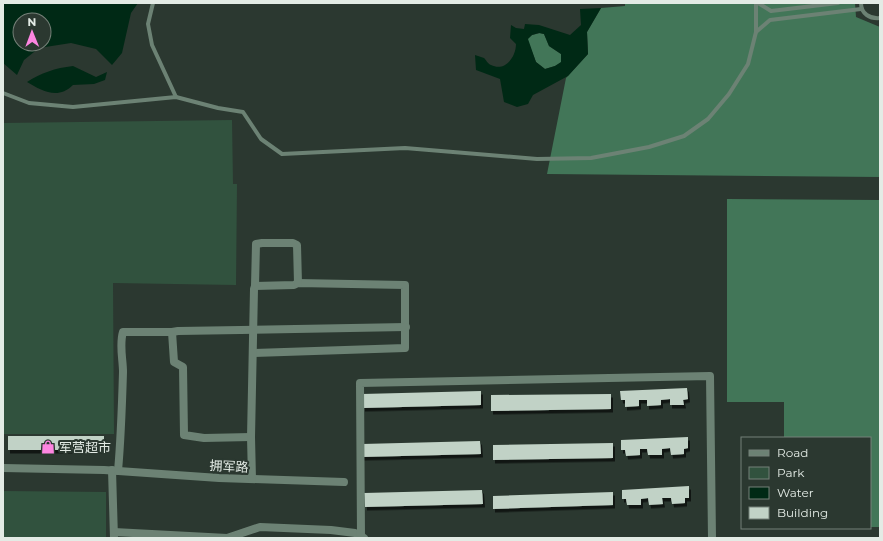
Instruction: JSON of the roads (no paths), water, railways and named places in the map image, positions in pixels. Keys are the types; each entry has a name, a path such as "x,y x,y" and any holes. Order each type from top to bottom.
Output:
{"street":[{"path":"252,479 251,437 256,244 293,243 296,245 298,283"},
{"path":"253,353 405,348 406,327 405,285 298,283 294,285 255,286"},
{"path":"406,327 123,332 121,339 123,367 122,434 115,471 114,535 227,538 260,527 332,530 355,533 363,537 360,383 710,376 712,538"},
{"path":"172,332 174,362 183,367 184,435 204,438 251,437"},
{"name":"拥军路","path":"3,468 115,471 252,479 344,482"}],"lane":[{"path":"153,3 148,24 152,45 176,96"},
{"path":"3,93 29,103 73,108 176,96 218,108 243,112 261,139 282,154 405,148 537,160 591,158 649,147 684,136 708,119 729,94 748,64 756,32 757,3 771,11 838,3"},
{"path":"861,3 861,9 866,14 874,19 880,18"},
{"path":"756,32 770,20 861,9"}],"water":[{"path":"3,3 138,3 131,13 122,53 112,65 96,49 71,43 52,46 52,12 12,12 12,52 34,52 24,60 17,75 3,63"},
{"path":"601,8 587,32 588,54 568,76 533,95 528,104 517,107 504,102 500,79 476,70 475,55 484,58 488,63 496,67 505,65 509,62 516,49 516,44 510,38 511,25 516,28 524,29 525,24 539,25 570,35 581,25 580,9","holes":["539,33 544,34 549,46 561,54 561,62 555,66 545,69 536,62 528,39 532,35"]},
{"path":"73,66 96,77 107,72 105,80 94,84 73,85 67,90 56,93 44,91 27,82 48,71"}],"place":[{"name":"军营超市","path":"48,447"}]}
